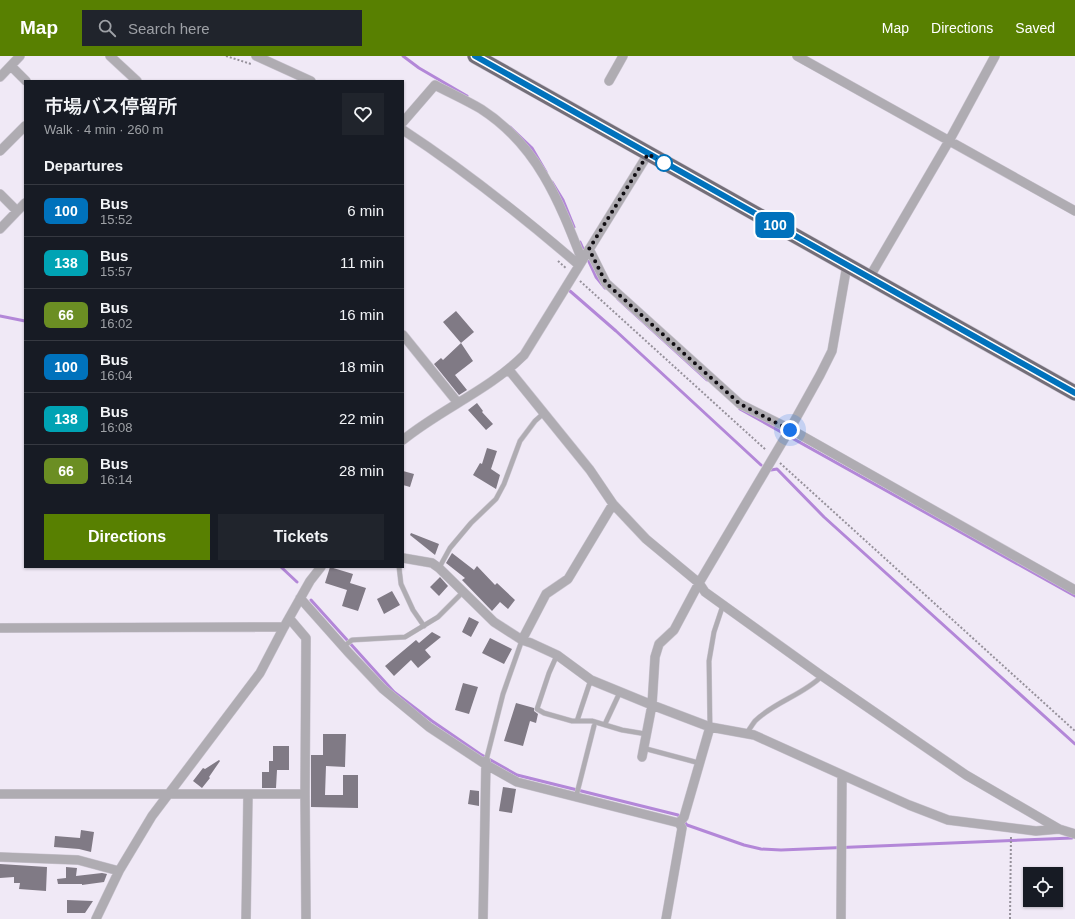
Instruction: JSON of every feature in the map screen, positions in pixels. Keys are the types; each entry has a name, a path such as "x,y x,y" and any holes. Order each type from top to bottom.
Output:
{"highway":[{"path":"475,56 1075,393"}],"street":[{"path":"0,77 20,56"},
{"path":"110,56 136,80"},
{"path":"256,56 309,80"},
{"path":"609,81 623,56"},
{"path":"797,56 1075,211"},
{"path":"869,278 949,141 995,56"},
{"path":"11,66 25,80"},
{"path":"404,121 435,85 481,109 511,133 528,150 562,208 581,263"},
{"path":"0,151 24,127"},
{"path":"404,131 448,160 493,193 581,263"},
{"path":"404,439 420,427 509,370 524,355 648,154"},
{"path":"0,194 17,211"},
{"path":"0,229 24,204"},
{"path":"589,249 606,283 740,404 790,430 1075,590"},
{"path":"642,757 652,705 655,657 659,644 674,630 699,583 773,456 790,430 832,351 847,265"},
{"path":"404,336 458,403"},
{"path":"509,370 590,470 614,504 646,539 699,583 705,592 822,676 966,775 1059,829 1075,834"},
{"path":"522,640 546,594 568,579 614,504"},
{"path":"404,558 432,563 439,568 494,622 522,640 557,655 593,680 620,692 710,727 754,735 909,805 948,820 1036,832 1059,829"},
{"path":"96,919 119,871 152,816 260,673 300,598 320,568"},
{"path":"300,598 343,647 383,689 404,707 429,728 486,760 517,782 682,820"},
{"path":"289,618 306,638 306,919"},
{"path":"0,628 284,627"},
{"path":"666,919 682,828 682,820 710,727"},
{"path":"483,919 486,760"},
{"path":"841,919 842,775"},
{"path":"0,794 305,794"},
{"path":"246,919 248,795"},
{"path":"0,857 78,860 119,871"}],"lane":[{"path":"439,568 450,548 471,523 496,499 504,484 520,441 544,412"},
{"path":"399,568 401,584 413,610 424,626"},
{"path":"343,647 352,640 405,637 438,617 463,592"},
{"path":"710,727 709,661 714,632 723,604"},
{"path":"486,760 502,694 522,640"},
{"path":"557,655 549,673 537,709 544,713 572,721 592,721 622,730 646,734"},
{"path":"746,734 755,722 771,709 815,683 822,676"},
{"path":"577,721 589,686 593,680"},
{"path":"605,724 620,692"},
{"path":"576,795 594,726"},
{"path":"644,748 699,763"}],"path":[{"path":"556,259 1075,731"},
{"path":"1010,919 1011,829"}],"building":[{"path":"456,311 474,332 461,343 443,322"},
{"path":"461,343 473,361 455,375 467,390 459,395 434,364 441,358 443,360"},
{"path":"477,403 483,411 482,412 493,424 486,430 468,410"},
{"path":"487,448 497,451 491,469 500,475 496,489 473,475 480,463 482,464"},
{"path":"404,471 414,474 410,487 404,485"},
{"path":"411,533 439,544 435,555 410,535"},
{"path":"452,553 474,570 477,566 495,585 497,583 515,600 508,609 500,602 492,611 462,580 465,578 446,563"},
{"path":"330,568 353,574 350,583 366,588 358,611 342,606 347,590 325,583"},
{"path":"440,577 448,586 439,596 430,587"},
{"path":"392,591 400,605 384,614 377,599"},
{"path":"469,617 479,622 471,637 462,632"},
{"path":"432,632 441,637 425,650 431,657 418,668 411,660 394,676 385,666 416,640 419,643"},
{"path":"490,638 512,649 504,664 482,653"},
{"path":"463,683 478,687 469,714 455,710"},
{"path":"516,703 534,708 534,711 538,714 536,723 530,721 523,746 504,741"},
{"path":"323,734 346,734 345,767 326,766 325,795 343,795 343,775 358,775 358,808 311,807 311,755 323,755"},
{"path":"273,746 289,746 289,770 277,770 276,788 262,788 262,772 269,772 269,761 273,761"},
{"path":"219,760 220,761 209,777 210,778 202,788 193,781 203,768 205,769"},
{"path":"503,787 516,789 512,813 499,811"},
{"path":"470,790 479,791 479,806 468,804"},
{"path":"81,830 94,832 91,852 79,849 54,847 55,836 80,838"},
{"path":"0,864 47,867 46,891 19,889 20,883 14,883 14,877 0,878"},
{"path":"66,867 77,868 76,876 102,873 107,874 104,882 82,885 58,884 57,879 66,878"},
{"path":"67,900 93,901 85,913 67,913"}],"waterway":[{"path":"403,56 419,68 467,96"},
{"path":"510,127 532,148 546,172"},
{"path":"552,182 563,200 574,227"},
{"path":"580,242 596,277 605,288"},
{"path":"570,291 616,331 761,465"},
{"path":"618,299 707,380"},
{"path":"0,316 24,321"},
{"path":"740,409 1075,596"},
{"path":"771,470 777,469 824,517 1075,744"},
{"path":"282,568 297,582"},
{"path":"311,600 394,692 432,721 480,754 517,775 678,815 687,825 744,845 761,849 781,850 1072,838"}],"bus line":[{"name":"100","path":"475,56 1075,393"}],"route":[{"path":"664,163 648,154 589,249 601,276 606,283 740,404 790,430"}]}
